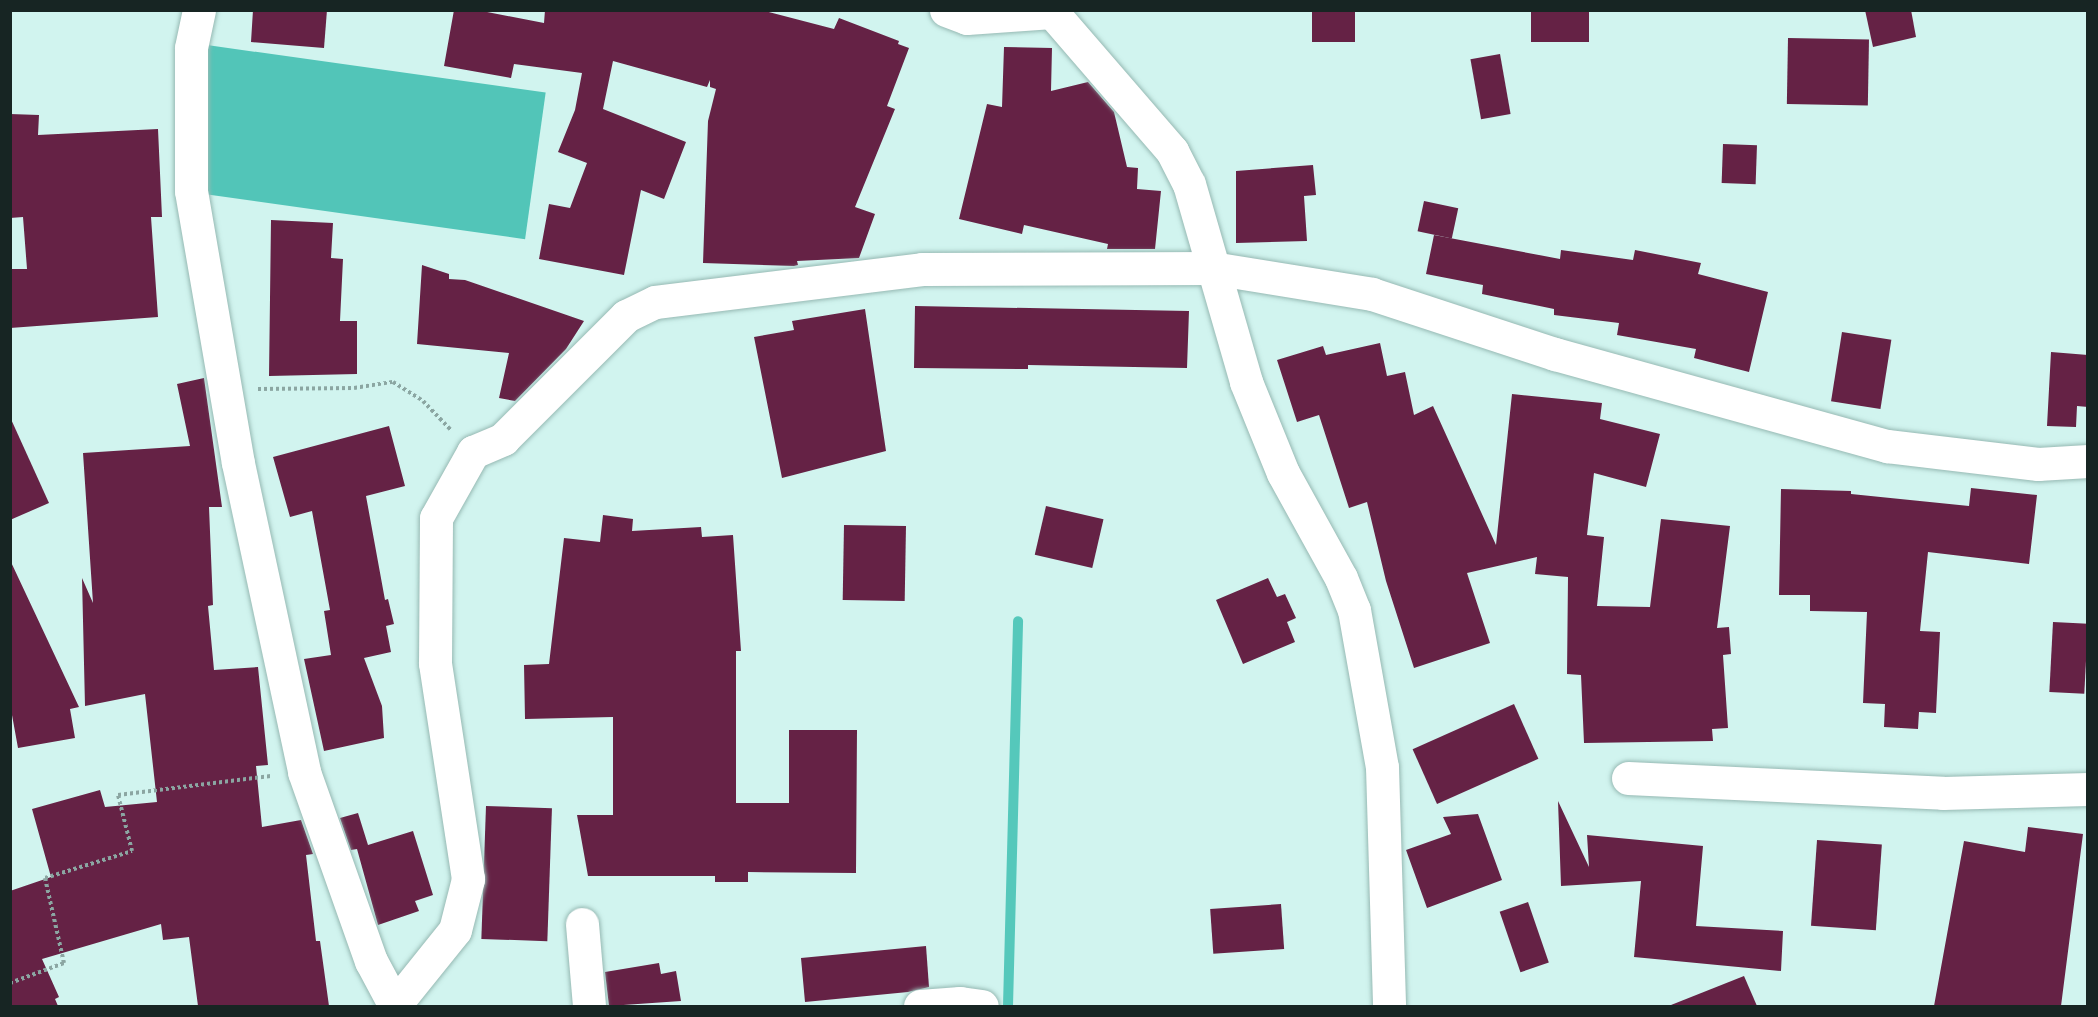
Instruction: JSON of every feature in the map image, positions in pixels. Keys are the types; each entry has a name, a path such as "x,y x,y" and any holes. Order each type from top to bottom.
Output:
{"street":[{"path":"199,10 191,48 191,191 225,388 304,772 371,961 395,1006 455,930 468,879 435,663 433,578 436,518 473,452 504,439 626,315 656,302 922,269 1212,268 1372,294 1555,354 1887,446 2038,464 2088,461"},
{"path":"946,10 968,18 1052,12 1172,151 1189,184 1246,382 1283,473 1341,578 1354,610 1382,767 1389,1006"},
{"path":"1628,778 1943,793 2088,789"},
{"path":"582,924 589,1006"},
{"path":"920,1006 960,1003 982,1006"}],"path":[{"path":"225,388 299,391 393,382 423,401 473,452"},
{"path":"10,983 64,963 45,878 132,851 118,795 304,772"}],"green space":[{"path":"207,45 546,93 525,239 186,192"}],"building":[{"path":"253,10 327,10 324,48 251,42"},
{"path":"454,10 477,10 544,23 545,10 761,10 834,29 839,18 899,41 898,44 909,48 887,106 895,109 855,207 875,214 859,258 797,261 798,265 794,266 703,263 708,121 716,89 710,87 710,80 707,87 613,61 603,109 686,142 664,199 641,190 624,275 539,259 549,204 570,208 587,163 558,152 575,110 582,73 514,64 511,78 444,66"},
{"path":"1312,10 1355,10 1355,42 1312,42"},
{"path":"1531,10 1589,10 1589,42 1531,42"},
{"path":"1865,10 1911,10 1916,37 1873,47"},
{"path":"1788,38 1869,39 1868,105 1787,104"},
{"path":"1004,47 1052,48 1051,91 1088,82 1114,112 1127,167 1138,168 1137,189 1161,191 1155,249 1107,249 1108,244 1024,225 1022,234 959,219 987,104 1002,107"},
{"path":"1500,54 1511,114 1481,119 1470,59"},
{"path":"10,114 39,115 38,135 158,129 162,217 151,217 158,317 10,328 10,269 27,269 23,217 10,218"},
{"path":"1723,144 1757,145 1756,184 1722,183"},
{"path":"1313,165 1316,195 1304,196 1307,241 1236,243 1236,171"},
{"path":"1424,201 1458,208 1452,239 1418,231"},
{"path":"271,220 333,223 331,258 343,259 340,321 357,321 357,374 269,376"},
{"path":"1434,235 1560,259 1561,250 1633,260 1635,250 1701,263 1698,274 1768,292 1749,372 1694,358 1696,349 1617,335 1619,323 1554,315 1554,309 1482,294 1483,285 1426,274"},
{"path":"422,265 449,274 449,279 465,280 584,321 566,349 515,401 499,398 509,353 417,344"},
{"path":"915,306 1189,311 1187,368 1028,365 1028,369 914,368"},
{"path":"865,309 886,451 782,478 754,337 794,330 792,321"},
{"path":"1842,332 1891,340 1880,409 1831,401"},
{"path":"1380,343 1387,376 1405,372 1414,415 1433,406 1496,545 1512,394 1602,403 1600,419 1660,434 1646,487 1594,473 1587,535 1604,537 1597,606 1650,607 1661,519 1730,526 1717,628 1729,627 1731,654 1723,655 1728,728 1712,729 1713,741 1584,743 1581,675 1567,674 1568,577 1535,574 1537,557 1467,573 1490,643 1414,668 1386,581 1367,502 1349,508 1319,415 1297,422 1277,360 1323,346 1326,355"},
{"path":"2051,352 2088,355 2088,407 2077,406 2076,427 2047,426"},
{"path":"204,378 222,507 209,507 213,605 208,606 214,670 258,667 268,765 256,766 262,827 301,820 313,854 306,855 316,941 320,941 329,1006 198,1006 189,937 163,940 161,924 42,959 59,997 55,999 58,1006 10,1006 10,891 51,877 32,809 100,790 105,807 157,802 145,694 85,706 82,578 93,603 83,453 190,446 177,384"},
{"path":"10,417 49,503 10,520"},
{"path":"389,426 405,486 366,496 385,600 388,599 394,624 386,626 391,652 364,658 382,706 384,738 324,751 304,659 331,655 324,611 330,610 312,511 290,517 273,457"},
{"path":"1971,488 2037,495 2029,564 1928,552 1920,631 1940,632 1936,713 1919,712 1918,729 1884,727 1885,704 1863,703 1867,612 1810,611 1810,595 1779,595 1781,489 1851,491 1851,494 1969,506"},
{"path":"1046,506 1103,519 1092,568 1035,555"},
{"path":"603,515 633,519 632,531 701,527 702,537 733,535 741,651 736,651 736,803 789,803 789,730 857,730 856,873 748,872 748,882 715,882 715,876 588,876 577,815 613,815 613,717 525,719 524,665 549,664 564,538 600,542"},
{"path":"844,525 906,526 905,601 843,600"},
{"path":"10,560 79,707 70,709 75,738 18,748 10,704"},
{"path":"1268,578 1277,597 1285,594 1296,618 1287,622 1295,642 1243,664 1216,600"},
{"path":"2053,622 2088,624 2084,694 2049,692"},
{"path":"1514,704 1538,759 1437,804 1413,749"},
{"path":"1558,801 1589,867 1587,835 1703,846 1696,926 1783,931 1781,971 1634,957 1641,881 1561,886"},
{"path":"486,806 552,808 547,941 481,939"},
{"path":"358,813 368,845 413,831 433,895 415,901 419,911 378,925 357,849 351,850 340,818"},
{"path":"1478,814 1502,880 1427,908 1406,850 1451,834 1443,817"},
{"path":"2028,827 2083,834 2061,1006 1934,1006 1964,841 2025,852"},
{"path":"1817,840 1882,845 1876,930 1811,926"},
{"path":"1528,902 1549,963 1520,972 1500,912"},
{"path":"1281,904 1284,949 1213,954 1210,909"},
{"path":"926,946 929,987 908,992 805,1002 801,958"},
{"path":"659,963 661,974 676,971 681,1001 609,1006 605,972"},
{"path":"1744,976 1757,1006 1671,1006 1671,1005"}],"waterway":[{"path":"1008,1006 1018,621"}]}
